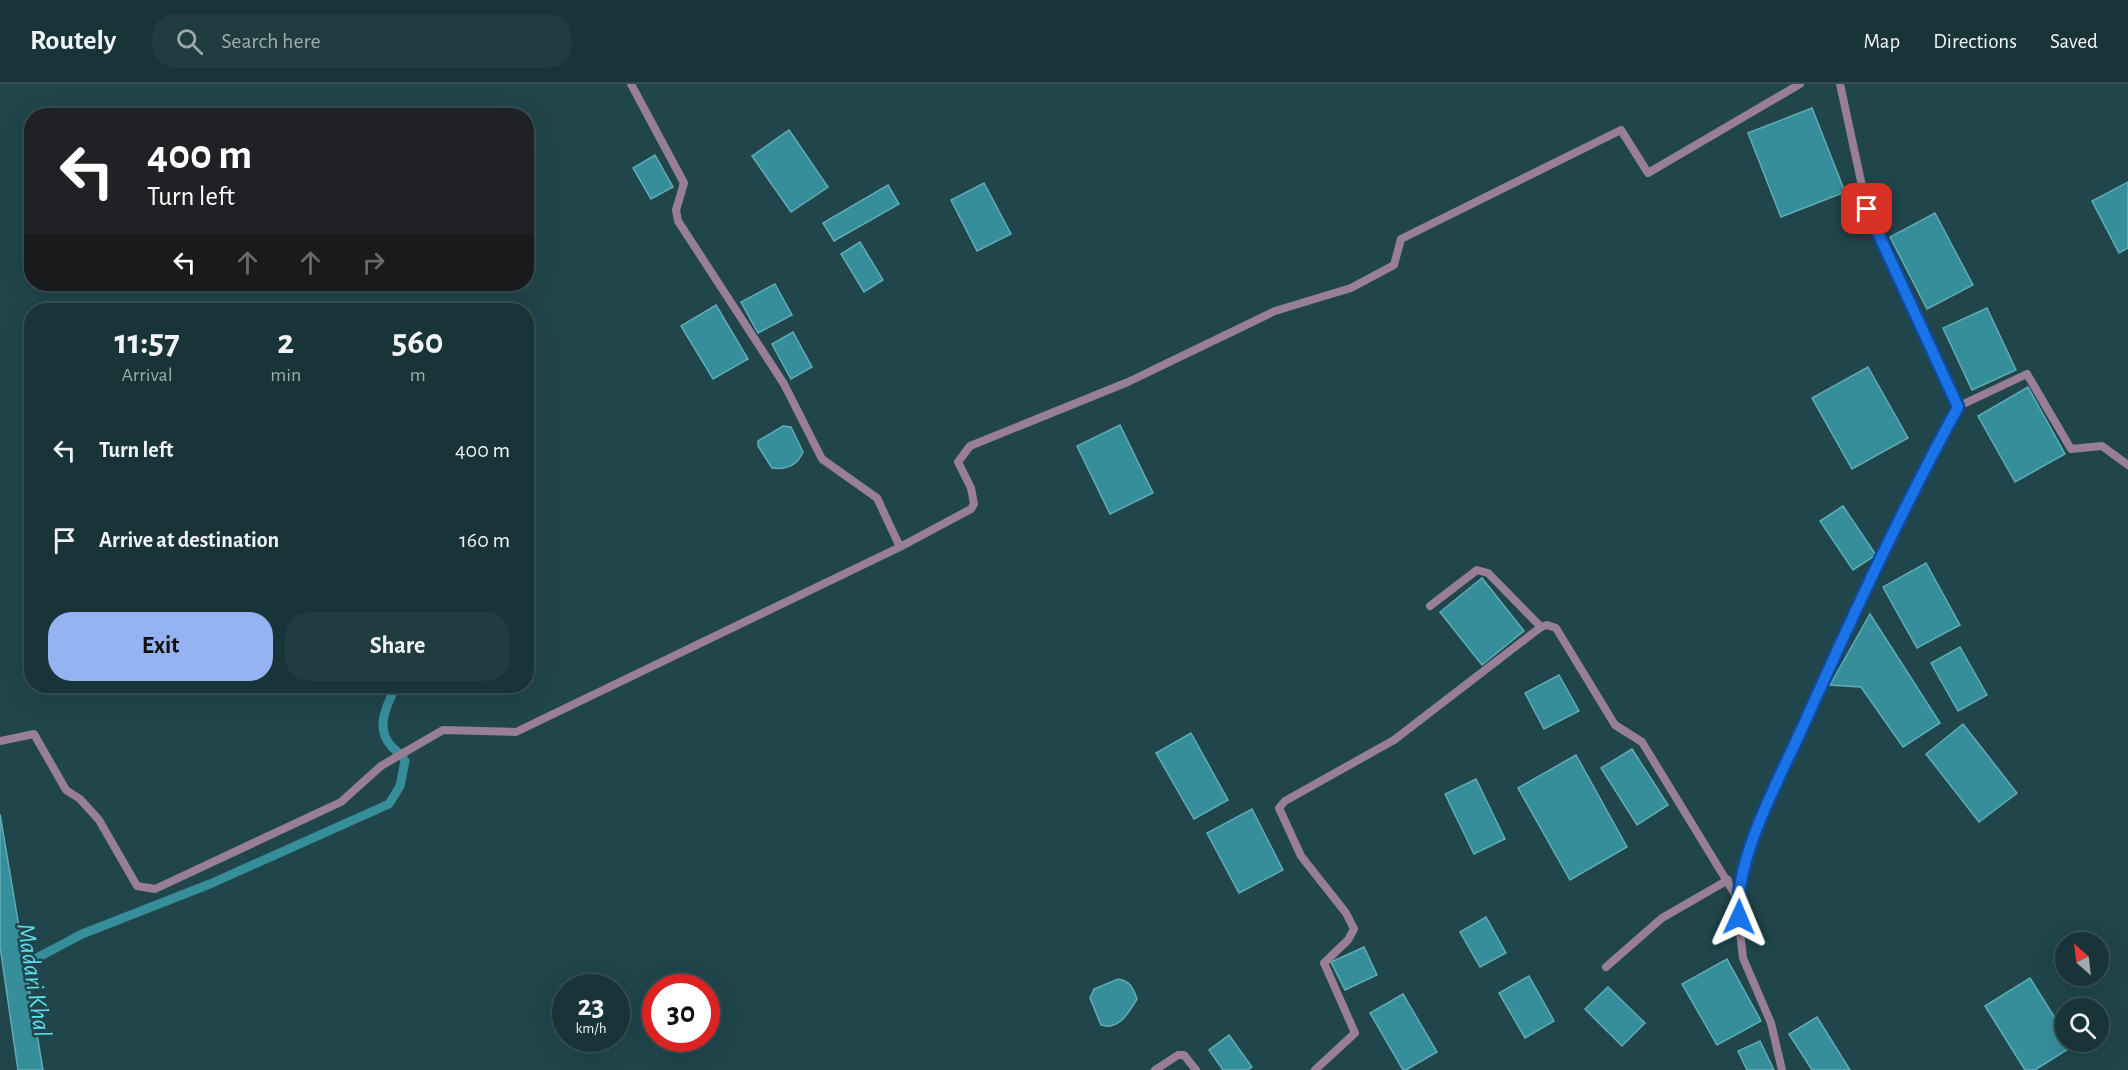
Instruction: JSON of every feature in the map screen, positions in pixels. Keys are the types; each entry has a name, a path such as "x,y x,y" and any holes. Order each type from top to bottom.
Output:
{"street":[{"path":"631,84 684,183 676,210 678,220 784,384 822,459 877,498 900,547"},
{"path":"0,741 34,734 66,790 80,799 99,820 137,886 141,889 164,886 341,802 381,766 443,730 516,732 900,547 971,509 974,504 971,488 958,462 961,454 970,446 1128,382 1275,310 1351,288 1394,265 1401,239 1621,130 1648,173 1800,84"},
{"path":"1840,84 1867,209 1958,407"},
{"path":"1782,1070 1770,1023 1743,958 1737,896 1759,824 1915,485 1958,407 2027,374 2071,449 2102,446 2128,465"},
{"path":"1430,606 1477,570 1488,573 1541,627"},
{"path":"1315,1070 1355,1033 1324,963 1348,940 1353,929 1346,913 1301,856 1279,808 1285,801 1394,740 1541,627 1556,628 1615,725 1642,742 1737,896"},
{"path":"1606,967 1662,918 1728,880"},
{"path":"1155,1070 1178,1055 1184,1055 1196,1070"}],"water":[{"path":"1812,108 1845,192 1781,217 1748,133"},
{"path":"789,130 828,187 791,212 752,156"},
{"path":"655,155 673,187 651,199 633,168"},
{"path":"2128,182 2128,248 2119,253 2092,201"},
{"path":"984,183 1011,234 977,251 951,200"},
{"path":"888,185 899,204 834,241 823,223"},
{"path":"1935,213 1973,285 1927,309 1890,237"},
{"path":"860,242 883,280 864,292 841,254"},
{"path":"775,284 792,315 758,333 741,302"},
{"path":"716,305 748,359 713,379 681,326"},
{"path":"1987,308 2016,370 1972,390 1943,328"},
{"path":"793,332 812,367 791,379 772,344"},
{"path":"1868,367 1908,438 1852,469 1812,398"},
{"path":"2028,387 2065,454 2015,482 1978,416"},
{"path":"1120,425 1153,493 1110,514 1077,446"},
{"path":"783,426 791,427 803,452 798,461 790,466 772,468 758,446 758,441"},
{"path":"1843,506 1876,555 1853,570 1820,521"},
{"path":"1926,563 1960,625 1917,648 1883,587"},
{"path":"1482,578 1524,631 1482,665 1440,612"},
{"path":"1870,614 1940,723 1903,747 1861,687 1830,685"},
{"path":"1960,647 1987,695 1958,711 1931,663"},
{"path":"1559,675 1579,711 1544,729 1525,693"},
{"path":"1963,724 2017,793 1979,822 1926,754"},
{"path":"1191,733 1228,800 1194,819 1156,753"},
{"path":"1632,749 1668,805 1637,825 1601,768"},
{"path":"1576,755 1627,847 1570,880 1518,788"},
{"path":"1476,779 1505,839 1474,854 1445,794"},
{"path":"1252,809 1283,870 1239,893 1207,833"},
{"path":"0,814 43,1070 18,1070 0,946"},
{"path":"1486,917 1506,953 1480,967 1460,932"},
{"path":"1364,947 1377,975 1345,990 1331,962"},
{"path":"1727,959 1761,1021 1717,1045 1682,984"},
{"path":"1529,976 1554,1021 1525,1038 1499,993"},
{"path":"2030,978 2055,1018 2055,1052 2064,1052 2035,1070 2025,1070 1985,1006"},
{"path":"1118,979 1130,985 1137,999 1127,1015 1118,1023 1101,1025 1090,998 1094,989"},
{"path":"1608,987 1645,1023 1622,1046 1585,1009"},
{"path":"1403,994 1437,1052 1406,1070 1403,1070 1370,1013"},
{"path":"1817,1017 1850,1070 1812,1070 1789,1034"},
{"path":"1229,1035 1252,1067 1247,1070 1223,1070 1209,1050"},
{"path":"1760,1041 1774,1070 1747,1070 1738,1051"}],"waterway":[{"name":"Madari Khal","path":"18,968 82,934 210,884 389,804 400,786 405,761 392,747 384,732 384,716 393,693"}],"route":[{"path":"1739,917 1737,896 1759,824 1915,485 1958,407 1911,310 1867,209"}]}
